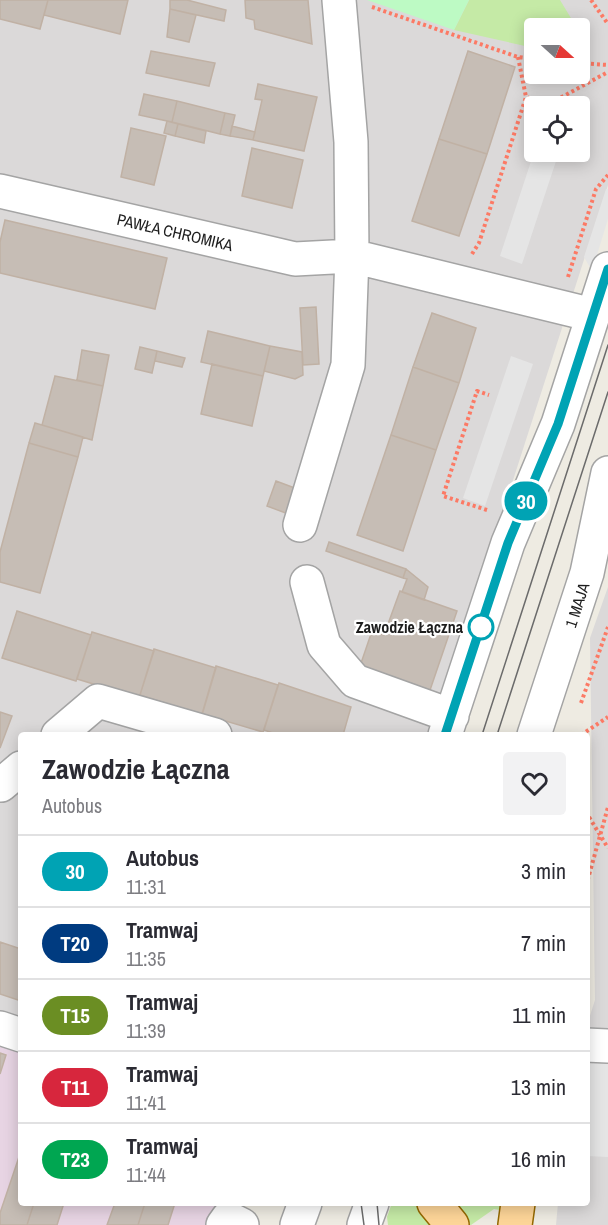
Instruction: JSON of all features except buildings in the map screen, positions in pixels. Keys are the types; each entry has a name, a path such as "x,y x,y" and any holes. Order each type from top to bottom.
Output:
{"main road":[{"path":"436,1206 452,1225"},
{"path":"514,1225 517,1206"}],"street":[{"path":"300,525 348,365 352,256 351,2"},
{"name":"PAWŁA CHROMIKA","path":"0,191 295,259 352,256 593,315"},
{"path":"307,582 324,645 355,681 448,726 508,543 558,424 608,269"},
{"name":"1 MAJA","path":"535,732 587,573 607,484"},
{"path":"61,732 98,700 205,732"},
{"path":"1,785 18,771"},
{"path":"0,1028 18,1034"},
{"path":"590,1045 608,1046"},
{"path":"297,1225 304,1206"},
{"path":"364,1225 371,1206"},
{"path":"223,1225 228,1218 242,1225"}],"path":[{"path":"591,0 608,24"},
{"path":"351,2 524,57"},
{"path":"518,57 526,96"},
{"path":"590,64 608,65"},
{"path":"564,96 608,72"},
{"path":"466,257 479,243 524,103"},
{"path":"568,279 596,189 608,175"},
{"path":"489,395 477,391 443,496 496,513"},
{"path":"585,732 608,717"},
{"path":"590,872 608,807"},
{"path":"590,819 608,848"}],"shaded area":[{"path":"0,0 608,0 608,185 432,732 18,732 18,1048 0,1042"},
{"path":"531,162 556,162 522,264 500,256"},
{"path":"606,189 608,189 608,219 592,271 584,257"},
{"path":"511,356 533,364 485,506 463,498"},
{"path":"608,587 608,1225 556,1225 558,1206 590,1206 590,1016 595,1000 590,638"},
{"path":"0,1042 18,1048 18,1206 238,1206 232,1225 0,1225"},
{"path":"590,1059 608,1060 608,1157 590,1156"}],"green space":[{"path":"367,0 469,0 454,30"},
{"path":"469,0 560,0 571,18 524,18 524,46 454,30"},
{"path":"391,1206 421,1206 437,1225 388,1225 387,1217"},
{"path":"453,1206 506,1206 505,1211 494,1209 471,1225 467,1225"}],"tram line":[{"path":"483,732 608,345"},
{"path":"498,732 608,392"},
{"path":"361,1206 364,1225"},
{"path":"377,1206 379,1225"}],"bus line":[{"name":"30","path":"446,732 508,543 558,424 608,269"}],"place":[{"name":"Zawodzie Łączna","path":"481,627"}]}
